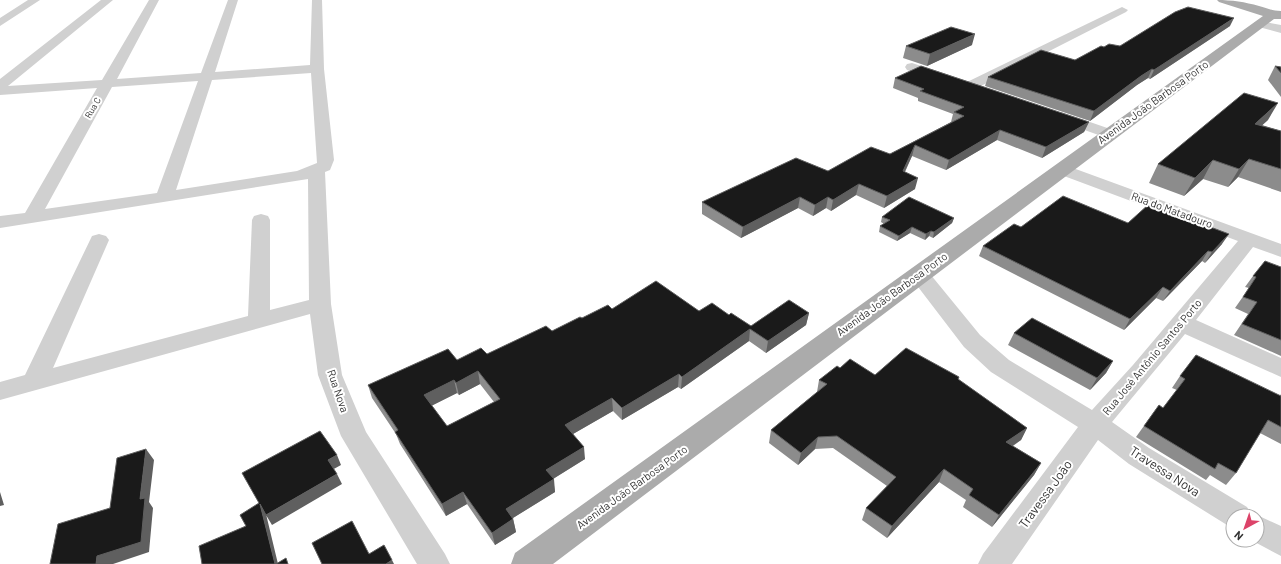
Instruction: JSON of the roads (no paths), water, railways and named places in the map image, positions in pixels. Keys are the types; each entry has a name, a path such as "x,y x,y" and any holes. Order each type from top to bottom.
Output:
{"main road":[{"path":"1223,0 1258,9 1266,20"},
{"path":"1253,0 1267,1"},
{"name":"Avenida João Barbosa Porto","path":"527,564 1266,20"}],"street":[{"path":"0,23 35,0"},
{"path":"0,86 108,0"},
{"name":"Rua C","path":"32,216 154,0"},
{"path":"165,196 233,0"},
{"path":"0,222 301,176 316,171 324,166 326,160 317,69 317,0"},
{"path":"970,86 1122,10"},
{"path":"1266,20 1281,29"},
{"path":"912,67 992,94"},
{"path":"0,91 317,69"},
{"path":"1051,114 1110,134"},
{"name":"Rua do Matadouro","path":"1062,169 1281,251"},
{"name":"Rua Nova","path":"316,171 320,304 330,375 354,436 434,564"},
{"path":"259,321 262,220"},
{"name":"Rua José Antônio Santos Porto","path":"920,274 972,341 1000,366 1095,424 1250,239"},
{"path":"34,382 99,240"},
{"path":"0,391 320,304"},
{"path":"1182,322 1281,368"},
{"name":"Travessa Nova","path":"1095,424 1139,456 1225,509"},
{"name":"Travessa João","path":"994,564 1095,424"},
{"path":"1265,533 1281,542"}]}
